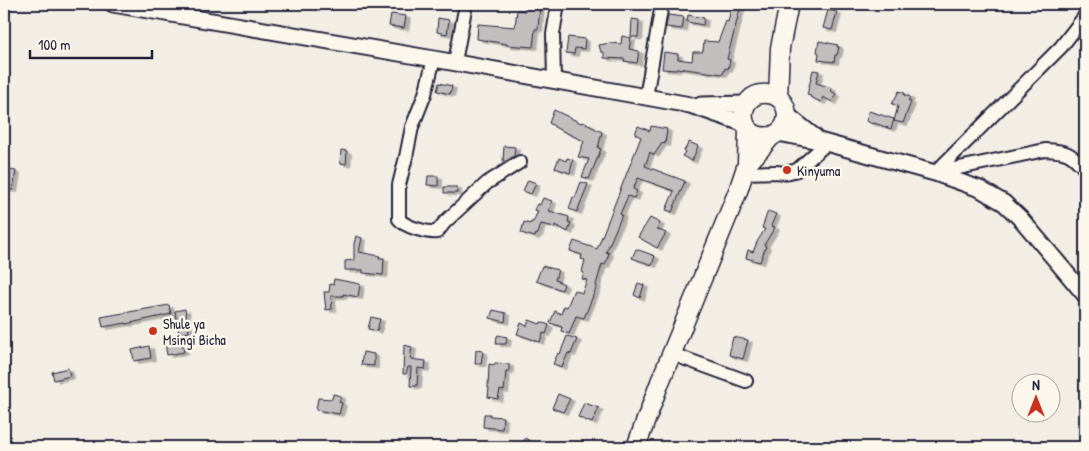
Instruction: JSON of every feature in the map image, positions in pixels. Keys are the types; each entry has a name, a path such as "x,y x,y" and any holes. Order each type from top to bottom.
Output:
{"highway":[{"path":"778,98 780,48 789,4"},
{"path":"775,134 765,137 753,133 743,118 744,112 780,48"},
{"path":"745,169 775,134 783,128 787,115 783,102 772,95 765,93 752,100"},
{"path":"636,447 738,192 745,169 747,126"}],"main road":[{"path":"113,4 455,62 646,97 690,106 747,126"},
{"path":"690,106 752,100"},
{"path":"787,115 823,142"},
{"path":"775,134 823,142 935,173 980,189 1004,203 1021,219 1085,295"}],"street":[{"path":"455,62 466,4"},
{"path":"554,80 554,34 558,4"},
{"path":"646,97 662,4"},
{"path":"935,173 1061,48 1085,16"},
{"path":"434,59 425,94 412,127 399,185 399,219 402,224 431,233 437,232 445,222 487,183 520,162"},
{"path":"745,169 786,173 797,170 823,142"},
{"path":"935,173 1046,150 1064,151 1085,168"},
{"path":"672,354 746,382"}],"building":[{"path":"526,4 540,4 538,29 535,29 533,47 506,45 477,39 478,24 515,27 517,10 525,11"},
{"path":"732,4 741,5 727,59 730,60 728,69 725,68 723,74 677,68 676,70 662,69 664,52 678,54 678,59 692,61 693,52 703,51 704,41 718,42 726,21 728,22"},
{"path":"828,10 837,12 832,30 823,28"},
{"path":"391,14 406,16 404,28 389,26"},
{"path":"668,15 684,17 682,29 666,27"},
{"path":"688,15 704,18 703,25 687,22"},
{"path":"438,18 449,20 447,34 437,32"},
{"path":"632,19 639,20 638,37 631,37"},
{"path":"622,36 631,38 629,49 639,51 637,63 624,61 625,59 604,58 604,52 601,52 599,45 621,44"},
{"path":"568,37 585,39 584,49 575,48 574,54 566,53"},
{"path":"819,41 838,45 834,62 818,60"},
{"path":"813,70 819,71 816,83 832,88 831,91 836,94 832,102 823,97 821,102 807,95"},
{"path":"439,83 452,86 450,94 437,91"},
{"path":"899,91 910,97 908,101 911,102 903,123 894,121 898,106 892,104"},
{"path":"554,110 581,123 591,125 602,132 598,148 601,149 589,179 582,177 589,159 578,157 584,141 549,123"},
{"path":"869,111 894,119 891,129 866,121"},
{"path":"638,126 650,131 651,126 667,129 665,144 662,143 654,155 650,152 645,166 685,181 672,212 666,210 674,191 638,178 633,189 637,191 634,198 628,196 620,214 622,215 606,252 609,253 605,265 602,264 597,286 584,318 576,316 569,334 561,331 562,327 550,323 555,311 561,314 564,306 567,307 574,290 582,293 587,280 582,279 585,260 581,259 582,255 570,251 574,241 597,249 641,137 635,134"},
{"path":"689,142 698,146 692,161 682,156"},
{"path":"504,146 515,147 514,156 506,161 503,161"},
{"path":"341,150 347,151 346,164 340,163"},
{"path":"559,158 566,161 567,158 573,160 570,173 555,168"},
{"path":"4,169 16,171 13,190 4,189"},
{"path":"428,176 438,176 438,186 427,185"},
{"path":"528,180 536,183 531,194 523,191"},
{"path":"581,182 588,184 577,212 569,209"},
{"path":"444,187 457,187 457,193 444,193"},
{"path":"543,198 552,201 549,211 569,217 568,222 571,223 568,232 555,225 555,227 541,224 535,237 521,233 524,222 530,224 533,222 538,211 534,210 537,204 540,205"},
{"path":"768,211 776,214 771,226 775,227 764,245 766,246 760,262 746,258 748,250 753,252 765,229 762,228"},
{"path":"650,218 660,223 657,229 666,233 657,248 638,237"},
{"path":"356,236 362,238 359,252 384,258 383,275 363,273 363,270 345,270 345,261 354,260"},
{"path":"636,249 655,256 652,265 632,258"},
{"path":"542,266 558,270 555,280 564,284 562,290 536,281"},
{"path":"334,279 360,284 358,297 343,294 343,296 331,296 332,309 326,310 324,292 329,292 330,284 333,285"},
{"path":"638,283 644,285 640,298 634,295"},
{"path":"169,305 171,314 103,327 101,317"},
{"path":"185,309 189,332 179,334 175,311"},
{"path":"493,310 506,313 505,322 490,318"},
{"path":"371,317 380,319 377,331 368,329"},
{"path":"529,320 549,325 546,334 543,333 540,342 517,334 521,323 527,326"},
{"path":"498,335 507,337 506,344 496,344"},
{"path":"567,336 577,339 571,354 568,353 562,367 553,364 558,353 560,354"},
{"path":"733,337 748,340 743,359 729,355"},
{"path":"181,340 184,352 167,355 165,343"},
{"path":"404,345 412,347 410,359 426,361 425,369 418,368 417,386 410,386 411,367 408,367 406,374 403,374"},
{"path":"149,346 151,358 134,361 132,350"},
{"path":"476,350 483,351 481,364 475,364"},
{"path":"363,352 374,354 374,366 361,365"},
{"path":"495,363 509,364 509,371 506,371 504,391 500,390 498,399 488,397 489,364 494,365"},
{"path":"68,368 70,376 54,380 52,372"},
{"path":"333,394 341,396 339,402 342,403 339,414 316,410 318,398 332,399"},
{"path":"558,394 570,399 563,412 552,408"},
{"path":"584,403 599,408 592,423 578,417"},
{"path":"484,414 503,417 502,429 483,427"},
{"path":"525,438 540,447 521,447"}],"place":[{"name":"Kinyuma","path":"787,170"},
{"name":"Shule ya Msingi Bicha","path":"153,331"}]}
